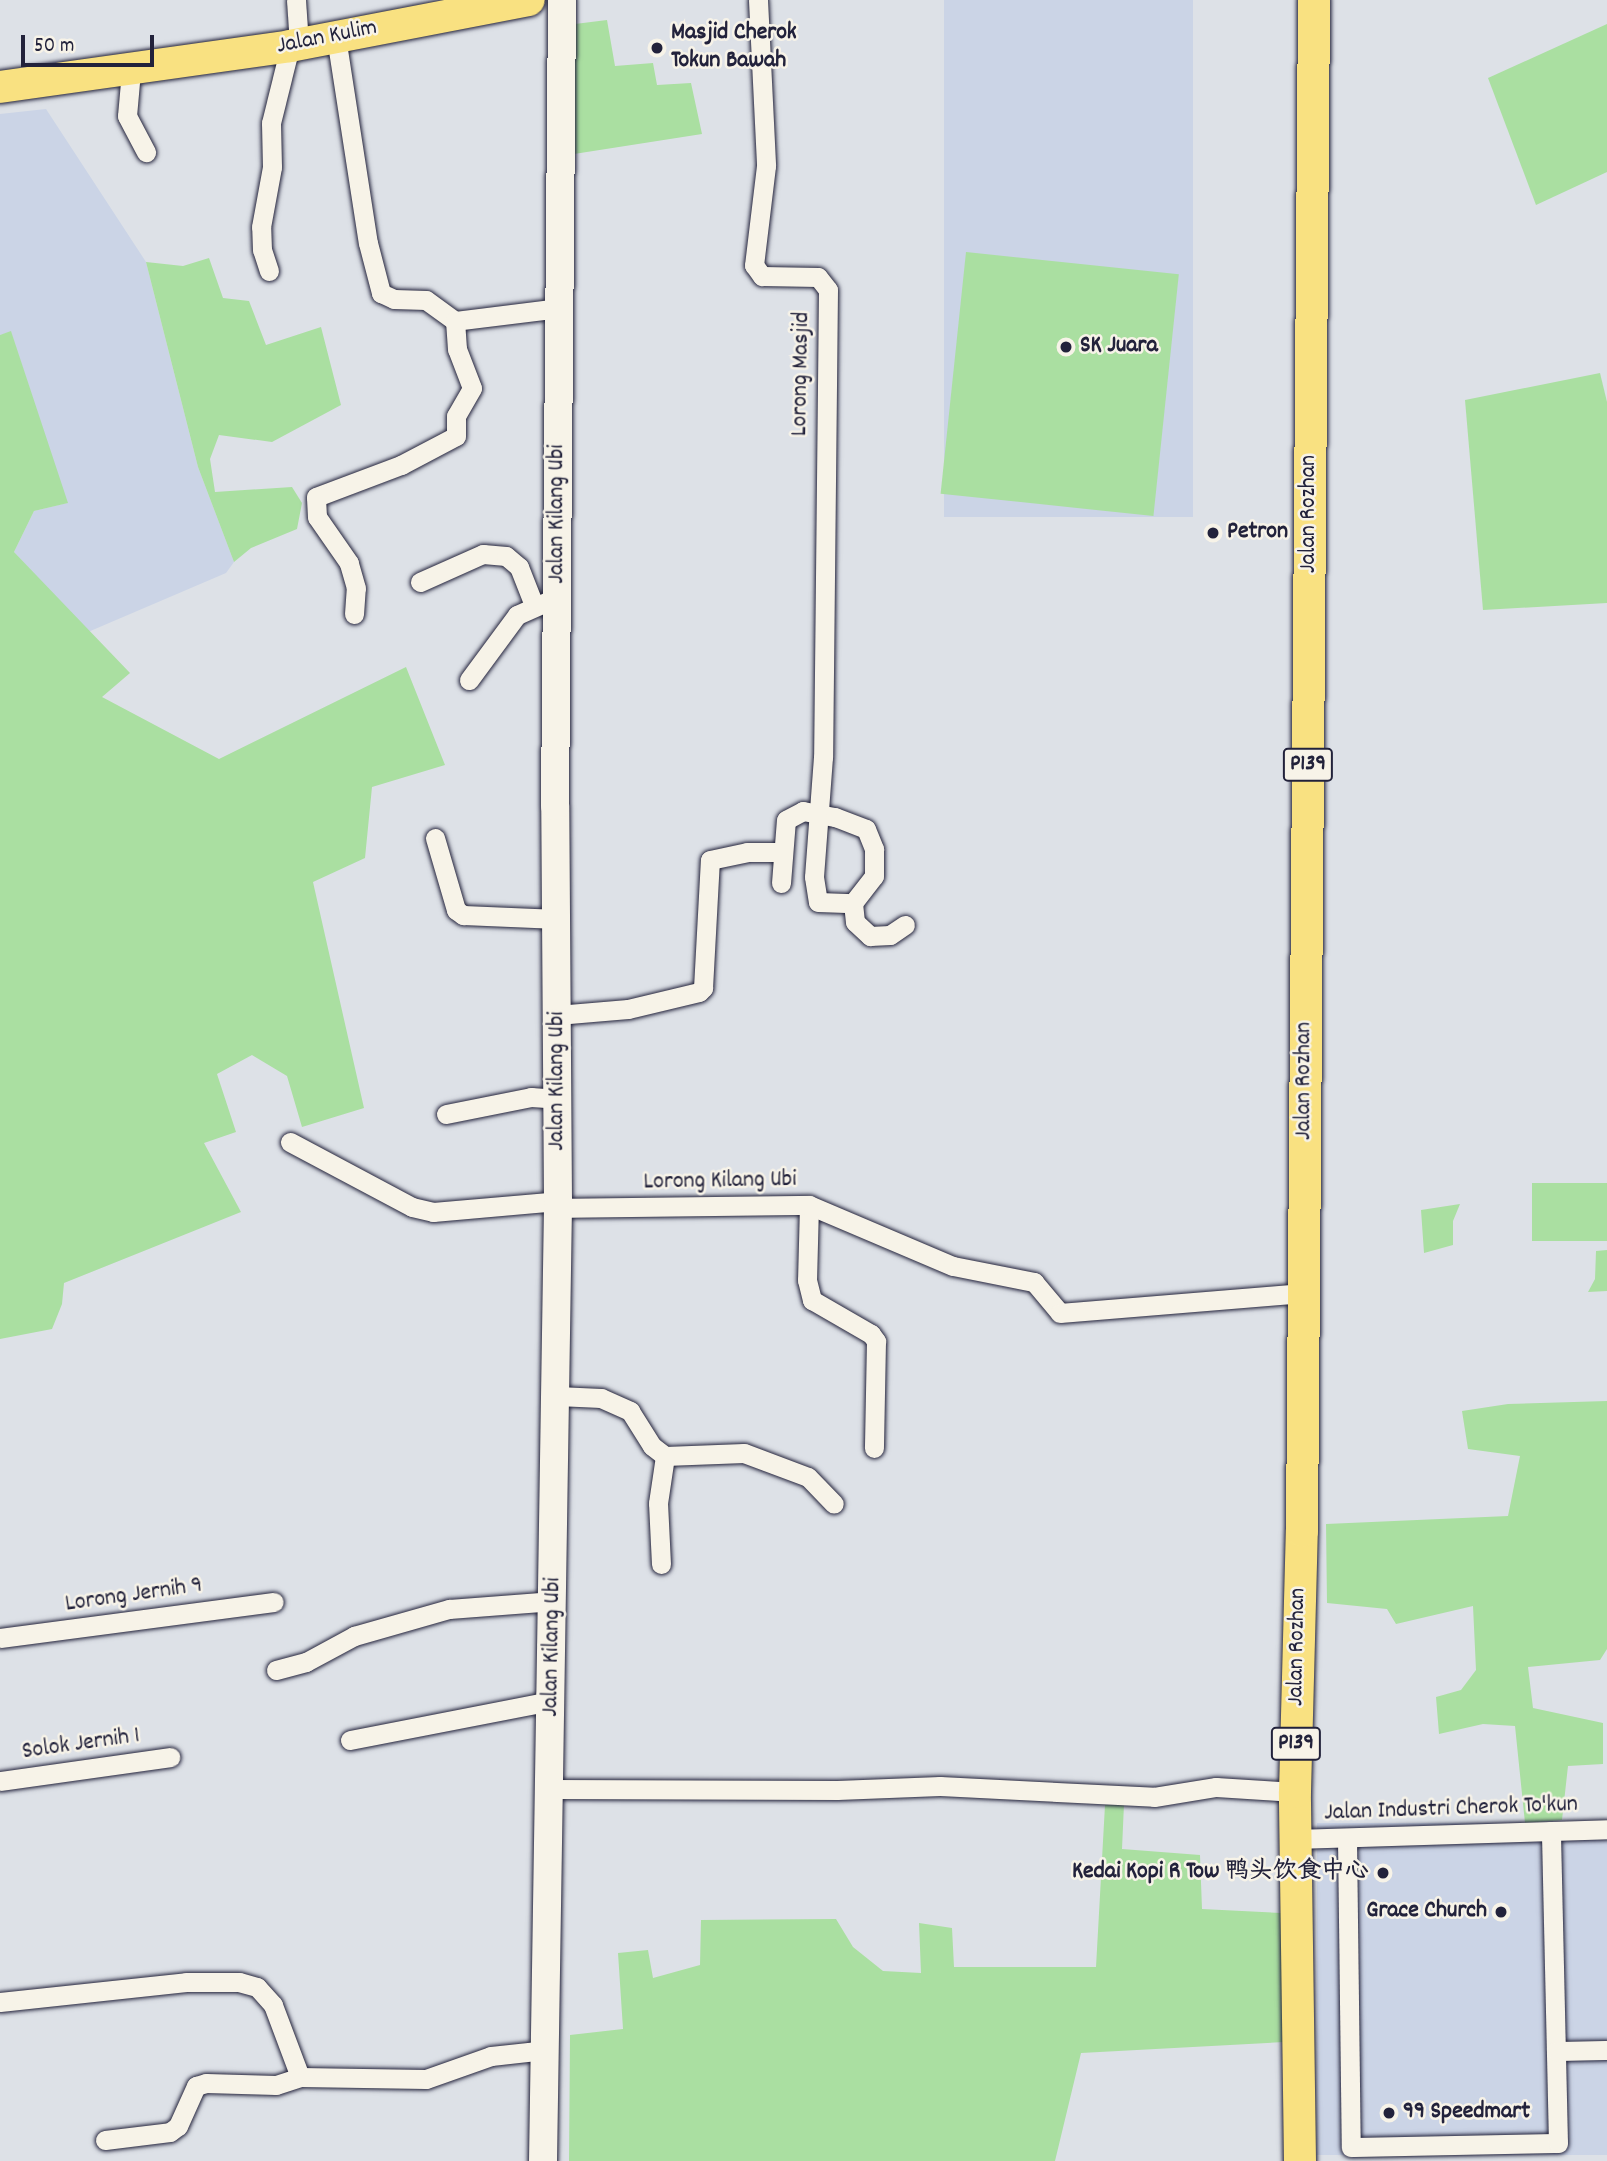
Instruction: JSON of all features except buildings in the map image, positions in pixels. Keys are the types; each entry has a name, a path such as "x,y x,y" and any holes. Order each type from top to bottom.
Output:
{"main road":[{"name":"Jalan Kulim","path":"0,87 131,71 295,45 529,0"},
{"name":"Jalan Rozhan","path":"1300,2161 1295,1792 1303,1293 1314,0"}],"street":[{"path":"269,271 262,250 261,227 272,167 271,123 295,45 296,0"},
{"name":"Jalan Kilang Ubi","path":"543,2161 552,1789 558,1204 558,919 546,602 560,308 562,0"},
{"name":"Lorong Masjid","path":"758,0 766,166 754,265 762,276 818,277 828,290 823,757 818,812"},
{"path":"336,37 368,243 382,292 394,299 426,300 455,320 560,308"},
{"path":"131,71 127,116 146,152"},
{"path":"354,614 356,588 349,563 317,517 316,497 401,465 456,436 456,416 471,388 457,349 455,320"},
{"path":"420,582 483,554 506,556 519,567 546,602 517,615 469,680"},
{"path":"781,883 786,820 803,811 818,812 866,829 871,835 874,876 853,903 855,922 863,934 890,935 905,925"},
{"path":"818,812 815,895 818,902 853,903"},
{"path":"435,838 456,909 463,915 558,919"},
{"path":"557,1015 628,1009 699,992 703,988 710,860 747,852 783,852"},
{"path":"446,1114 531,1097 558,1100"},
{"name":"Lorong Kilang Ubi","path":"290,1142 412,1207 433,1212 558,1204 809,1205 953,1265 1034,1282 1060,1313 1303,1293"},
{"path":"809,1205 807,1280 812,1300 871,1334 876,1341 874,1448"},
{"path":"556,1396 601,1398 630,1411 652,1446 665,1456 744,1453 808,1477 834,1504"},
{"path":"661,1564 658,1503 665,1456"},
{"path":"276,1670 306,1662 354,1636 449,1609 554,1601"},
{"name":"Lorong Jernih 9","path":"0,1639 274,1602"},
{"path":"350,1740 551,1701"},
{"name":"Solok Jernih 1","path":"0,1781 170,1757"},
{"path":"552,1789 862,1790 940,1786 1154,1797 1216,1787 1295,1792"},
{"name":"Jalan Industri Cherok To'kun","path":"1296,1839 1607,1829"},
{"path":"1347,1838 1352,2147 1558,2143 1551,1831"},
{"path":"0,2002 186,1982 239,1982 257,1987 273,2005 300,2077"},
{"path":"105,2140 170,2132 178,2126 196,2086 206,2083 276,2085 300,2077 426,2079 491,2056 545,2050"},
{"path":"1556,2052 1607,2050"}],"shaded area":[{"name":"SK Juara","path":"944,0 1193,0 1193,517 944,517"},
{"path":"46,109 146,262 198,467 234,562 226,573 88,632 14,552 34,511 67,503 11,332 0,335 0,114"},
{"path":"1317,1823 1607,1823 1607,2155 1317,2155"}],"green space":[{"path":"607,20 615,66 653,63 657,85 691,83 702,134 574,154 575,24"},
{"path":"1607,24 1607,172 1536,205 1488,78"},
{"path":"966,252 1179,274 1153,516 941,494"},
{"path":"209,258 223,298 249,301 266,345 321,327 341,405 272,442 219,435 210,459 215,492 292,487 302,503 297,529 251,548 234,562 198,467 146,262 183,266"},
{"path":"11,331 68,503 34,511 14,552 130,673 102,697 219,759 406,667 445,765 372,787 365,858 313,882 364,1108 302,1127 287,1076 252,1055 217,1074 236,1132 204,1143 241,1212 64,1283 62,1304 52,1329 0,1339 0,335"},
{"path":"1600,373 1607,402 1607,603 1483,610 1465,400"},
{"path":"1532,1183 1607,1183 1607,1241 1532,1241"},
{"path":"1460,1204 1453,1221 1453,1245 1424,1253 1421,1210"},
{"path":"1607,1250 1607,1291 1588,1292 1595,1279 1596,1251"},
{"path":"1607,1401 1607,1649 1600,1660 1528,1667 1533,1708 1603,1723 1603,1764 1568,1766 1562,1820 1525,1823 1515,1726 1483,1724 1439,1734 1436,1697 1461,1690 1476,1670 1473,1606 1396,1624 1387,1609 1327,1603 1326,1524 1508,1516 1520,1456 1468,1449 1462,1411 1508,1404"},
{"path":"1124,1804 1122,1849 1200,1855 1202,1909 1281,1913 1284,2042 1081,2053 1055,2161 569,2161 570,2035 623,2029 618,1953 648,1950 653,1978 700,1965 701,1920 836,1919 853,1947 883,1971 921,1973 919,1923 952,1928 954,1967 1096,1967 1105,1805"}],"place":[{"name":"Masjid Cherok Tokun Bawah","path":"657,48"},
{"name":"SK Juara","path":"1066,347"},
{"name":"Petron","path":"1213,533"},
{"name":"Kedai Kopi R Tow 鸭头饮食中心","path":"1383,1873"},
{"name":"Grace Church","path":"1501,1912"},
{"name":"99 Speedmart","path":"1389,2113"}]}
